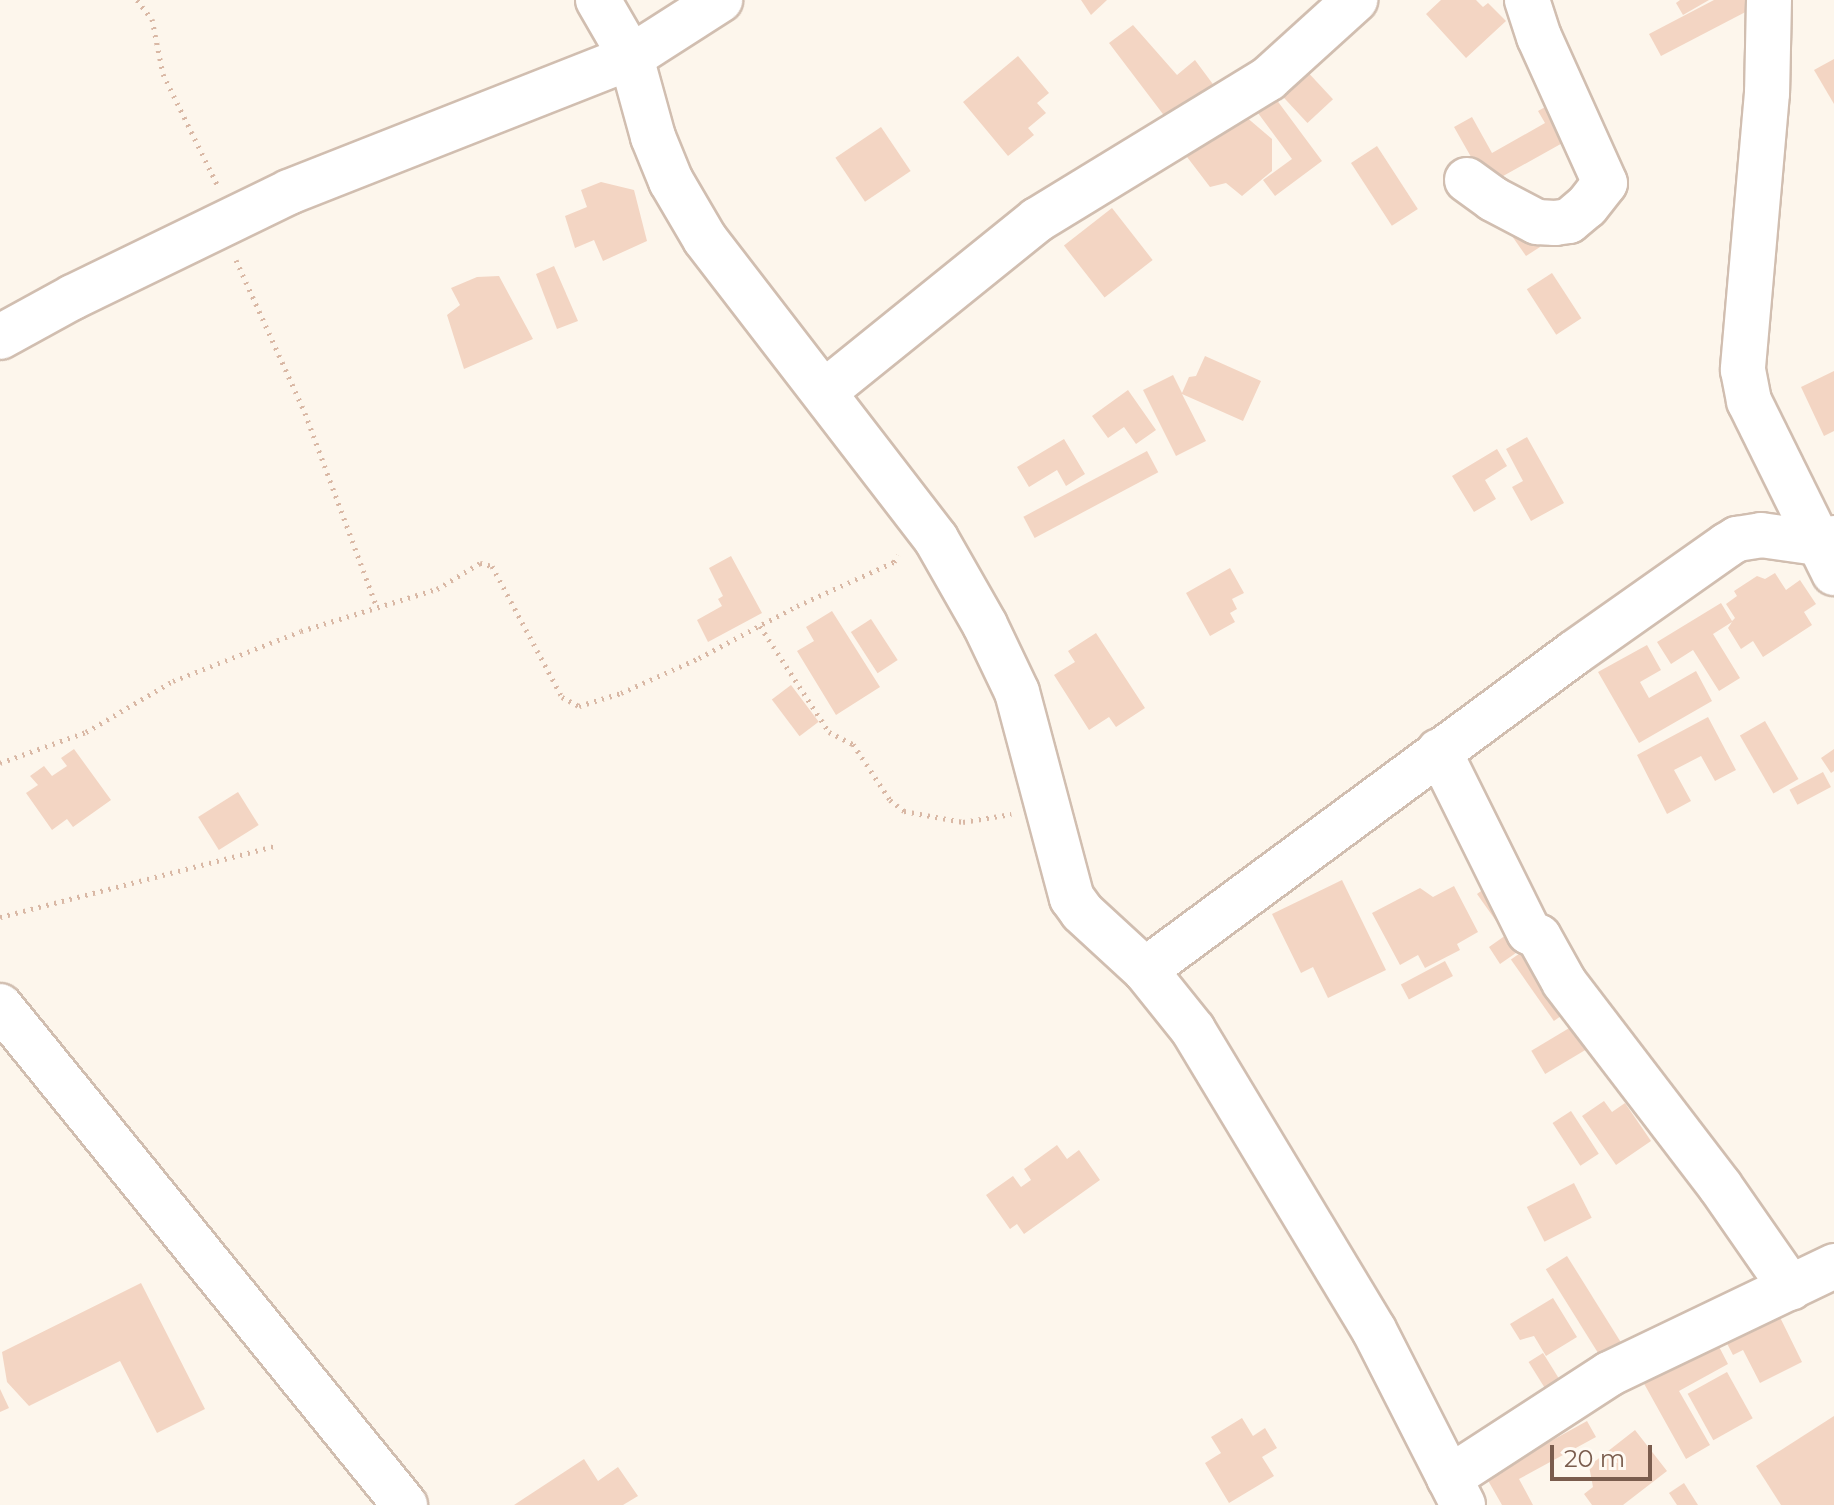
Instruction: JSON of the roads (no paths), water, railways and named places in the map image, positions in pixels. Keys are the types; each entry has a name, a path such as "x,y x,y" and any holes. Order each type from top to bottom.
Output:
{"street":[{"path":"598,0 631,57 653,137 671,181 705,239 936,539 985,625 1017,692 1072,898 1082,912 1145,970 1193,1030 1374,1330 1456,1492 1609,1374 1834,1266"},
{"path":"0,337 73,297 289,192 631,57 720,0"},
{"path":"824,392 1037,220 1268,79 1355,0"},
{"path":"1467,180 1493,199 1537,222 1555,223 1569,221 1600,193 1605,183 1539,37 1527,0"},
{"path":"1769,0 1767,93 1743,370 1749,401 1828,551"},
{"path":"1145,970 1439,751 1737,539 1761,535 1828,551"},
{"path":"1439,751 1529,932 1539,937 1564,982 1729,1197 1791,1288"},
{"path":"0,1006 405,1505"}]}
